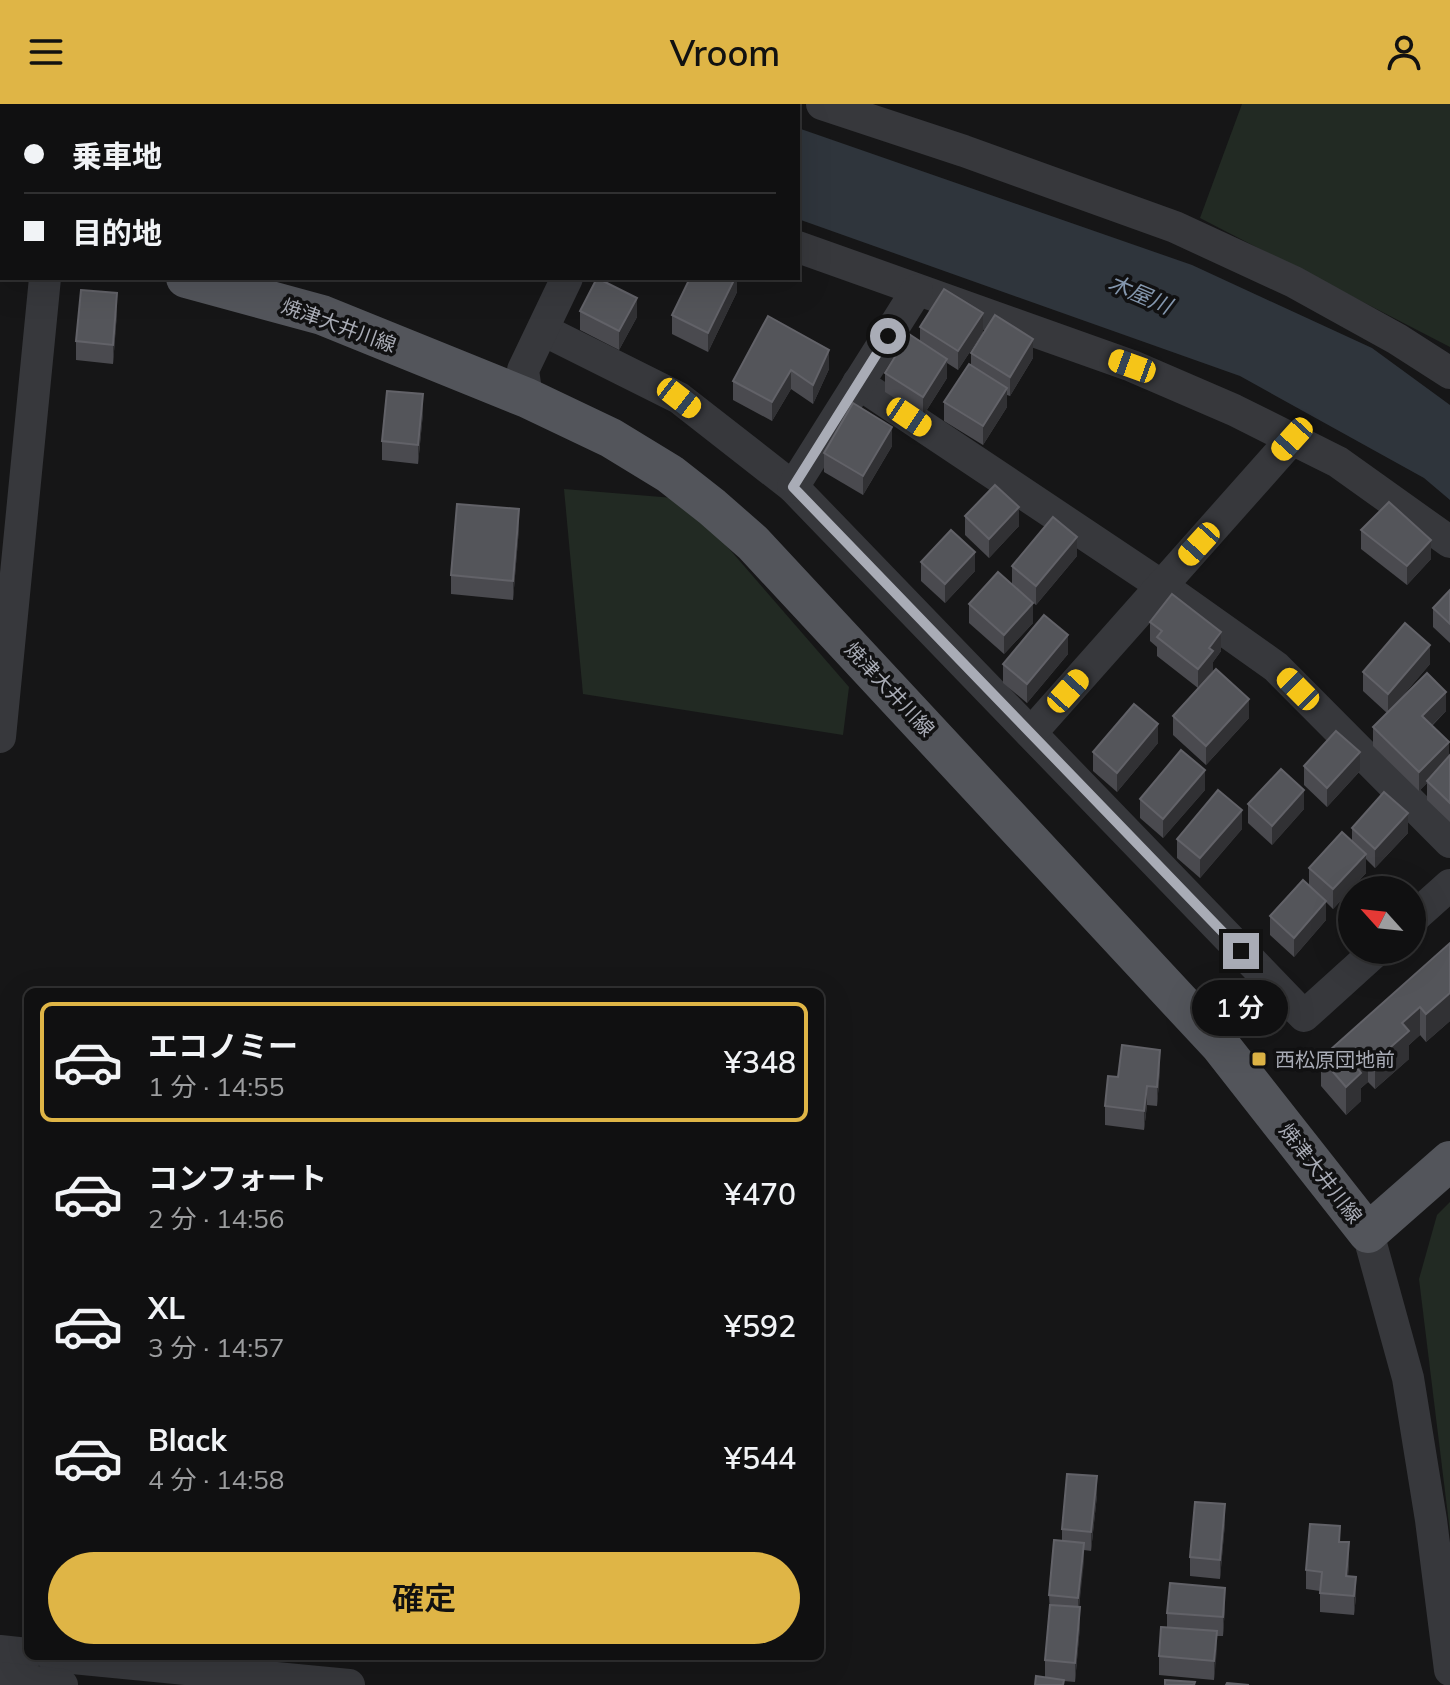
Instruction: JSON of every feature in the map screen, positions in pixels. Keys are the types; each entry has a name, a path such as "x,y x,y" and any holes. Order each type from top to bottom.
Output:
{"main road":[{"name":"焼津大井川線","path":"193,280 322,315 527,398 611,438 670,474 753,543 1220,1045 1368,1233 1450,1161"}],"street":[{"path":"822,104 1175,227 1294,282 1397,339 1450,373"},
{"path":"800,248 1132,366 1234,410 1338,462 1450,542"},
{"path":"0,737 45,280"},
{"path":"527,398 523,370 566,280"},
{"path":"793,487 917,290"},
{"path":"543,330 679,398 793,487 1304,1016 1362,964"},
{"path":"858,383 1162,586 1276,667 1450,842"},
{"path":"1031,733 1292,439"},
{"path":"1426,906 1450,885"},
{"path":"1368,1233 1408,1378 1431,1520 1450,1670"},
{"path":"0,1651 24,1654"},
{"path":"93,1660 349,1685"},
{"path":"0,1678 62,1685"}],"shaded area":[{"path":"1242,104 1450,104 1450,347 1200,218"},
{"path":"564,489 686,499 849,687 843,735 583,694"},
{"path":"1450,1202 1450,1532 1419,1279 1437,1215"}],"water":[{"name":"木屋川","path":"800,129 1192,265 1372,348 1450,405 1450,500 1424,478 1240,376 800,220"}],"building":[{"path":"596,280 637,298 619,331 580,311"},
{"path":"689,280 734,280 708,333 672,315"},
{"path":"944,289 983,313 958,351 920,327"},
{"path":"81,290 117,293 113,345 76,341"},
{"path":"995,315 1033,339 1010,377 971,353"},
{"path":"768,316 829,350 813,385 791,370 772,402 733,381"},
{"path":"909,334 947,359 923,397 885,373"},
{"path":"969,364 1007,388 983,426 944,402"},
{"path":"387,391 423,394 418,445 382,441"},
{"path":"853,403 892,427 863,476 824,453"},
{"path":"995,485 1019,507 989,539 965,516"},
{"path":"1389,502 1431,540 1407,566 1361,530"},
{"path":"457,504 519,509 513,581 451,575"},
{"path":"1053,517 1077,537 1036,586 1012,566"},
{"path":"951,530 975,552 945,584 921,562"},
{"path":"998,572 1033,603 1004,635 969,604"},
{"path":"1450,590 1450,624 1433,608"},
{"path":"1172,594 1221,632 1209,648 1213,651 1198,669 1157,637 1162,631 1150,622"},
{"path":"1044,615 1068,635 1027,684 1003,664"},
{"path":"1405,623 1430,645 1388,694 1363,672"},
{"path":"1216,669 1249,699 1206,746 1173,716"},
{"path":"1427,673 1446,692 1422,716 1449,742 1419,772 1373,727"},
{"path":"1134,704 1158,724 1117,773 1093,752"},
{"path":"1336,731 1360,752 1327,788 1304,766"},
{"path":"1181,750 1205,770 1163,819 1140,799"},
{"path":"1450,755 1450,803 1427,781"},
{"path":"1281,769 1304,790 1272,826 1248,804"},
{"path":"1218,790 1242,810 1200,858 1177,839"},
{"path":"1384,792 1408,813 1375,849 1352,828"},
{"path":"1342,832 1366,854 1345,876 1338,876 1338,884 1333,889 1309,868"},
{"path":"1303,880 1326,901 1294,938 1270,916"},
{"path":"1450,943 1450,993 1426,1014 1420,1007 1402,1023 1409,1031 1375,1061 1368,1054 1355,1065 1361,1073 1346,1087 1321,1058"},
{"path":"1122,1045 1160,1050 1157,1087 1147,1086 1144,1111 1105,1106 1108,1076 1118,1077"},
{"path":"1067,1474 1097,1476 1091,1532 1062,1529"},
{"path":"1195,1502 1225,1504 1220,1560 1190,1557"},
{"path":"1310,1524 1340,1526 1339,1542 1349,1542 1346,1576 1356,1577 1354,1596 1320,1593 1322,1572 1306,1570"},
{"path":"1054,1540 1084,1543 1078,1598 1049,1595"},
{"path":"1170,1583 1225,1588 1223,1617 1167,1613"},
{"path":"1050,1605 1080,1607 1075,1663 1045,1660"},
{"path":"1161,1627 1217,1631 1214,1661 1159,1656"},
{"path":"1036,1676 1064,1680 1063,1685 1035,1685"},
{"path":"1165,1680 1195,1682 1194,1685 1165,1685"}],"place":[{"name":"西松原団地前","path":"1259,1059"}],"route":[{"path":"888,336 793,487 1241,951"}]}
